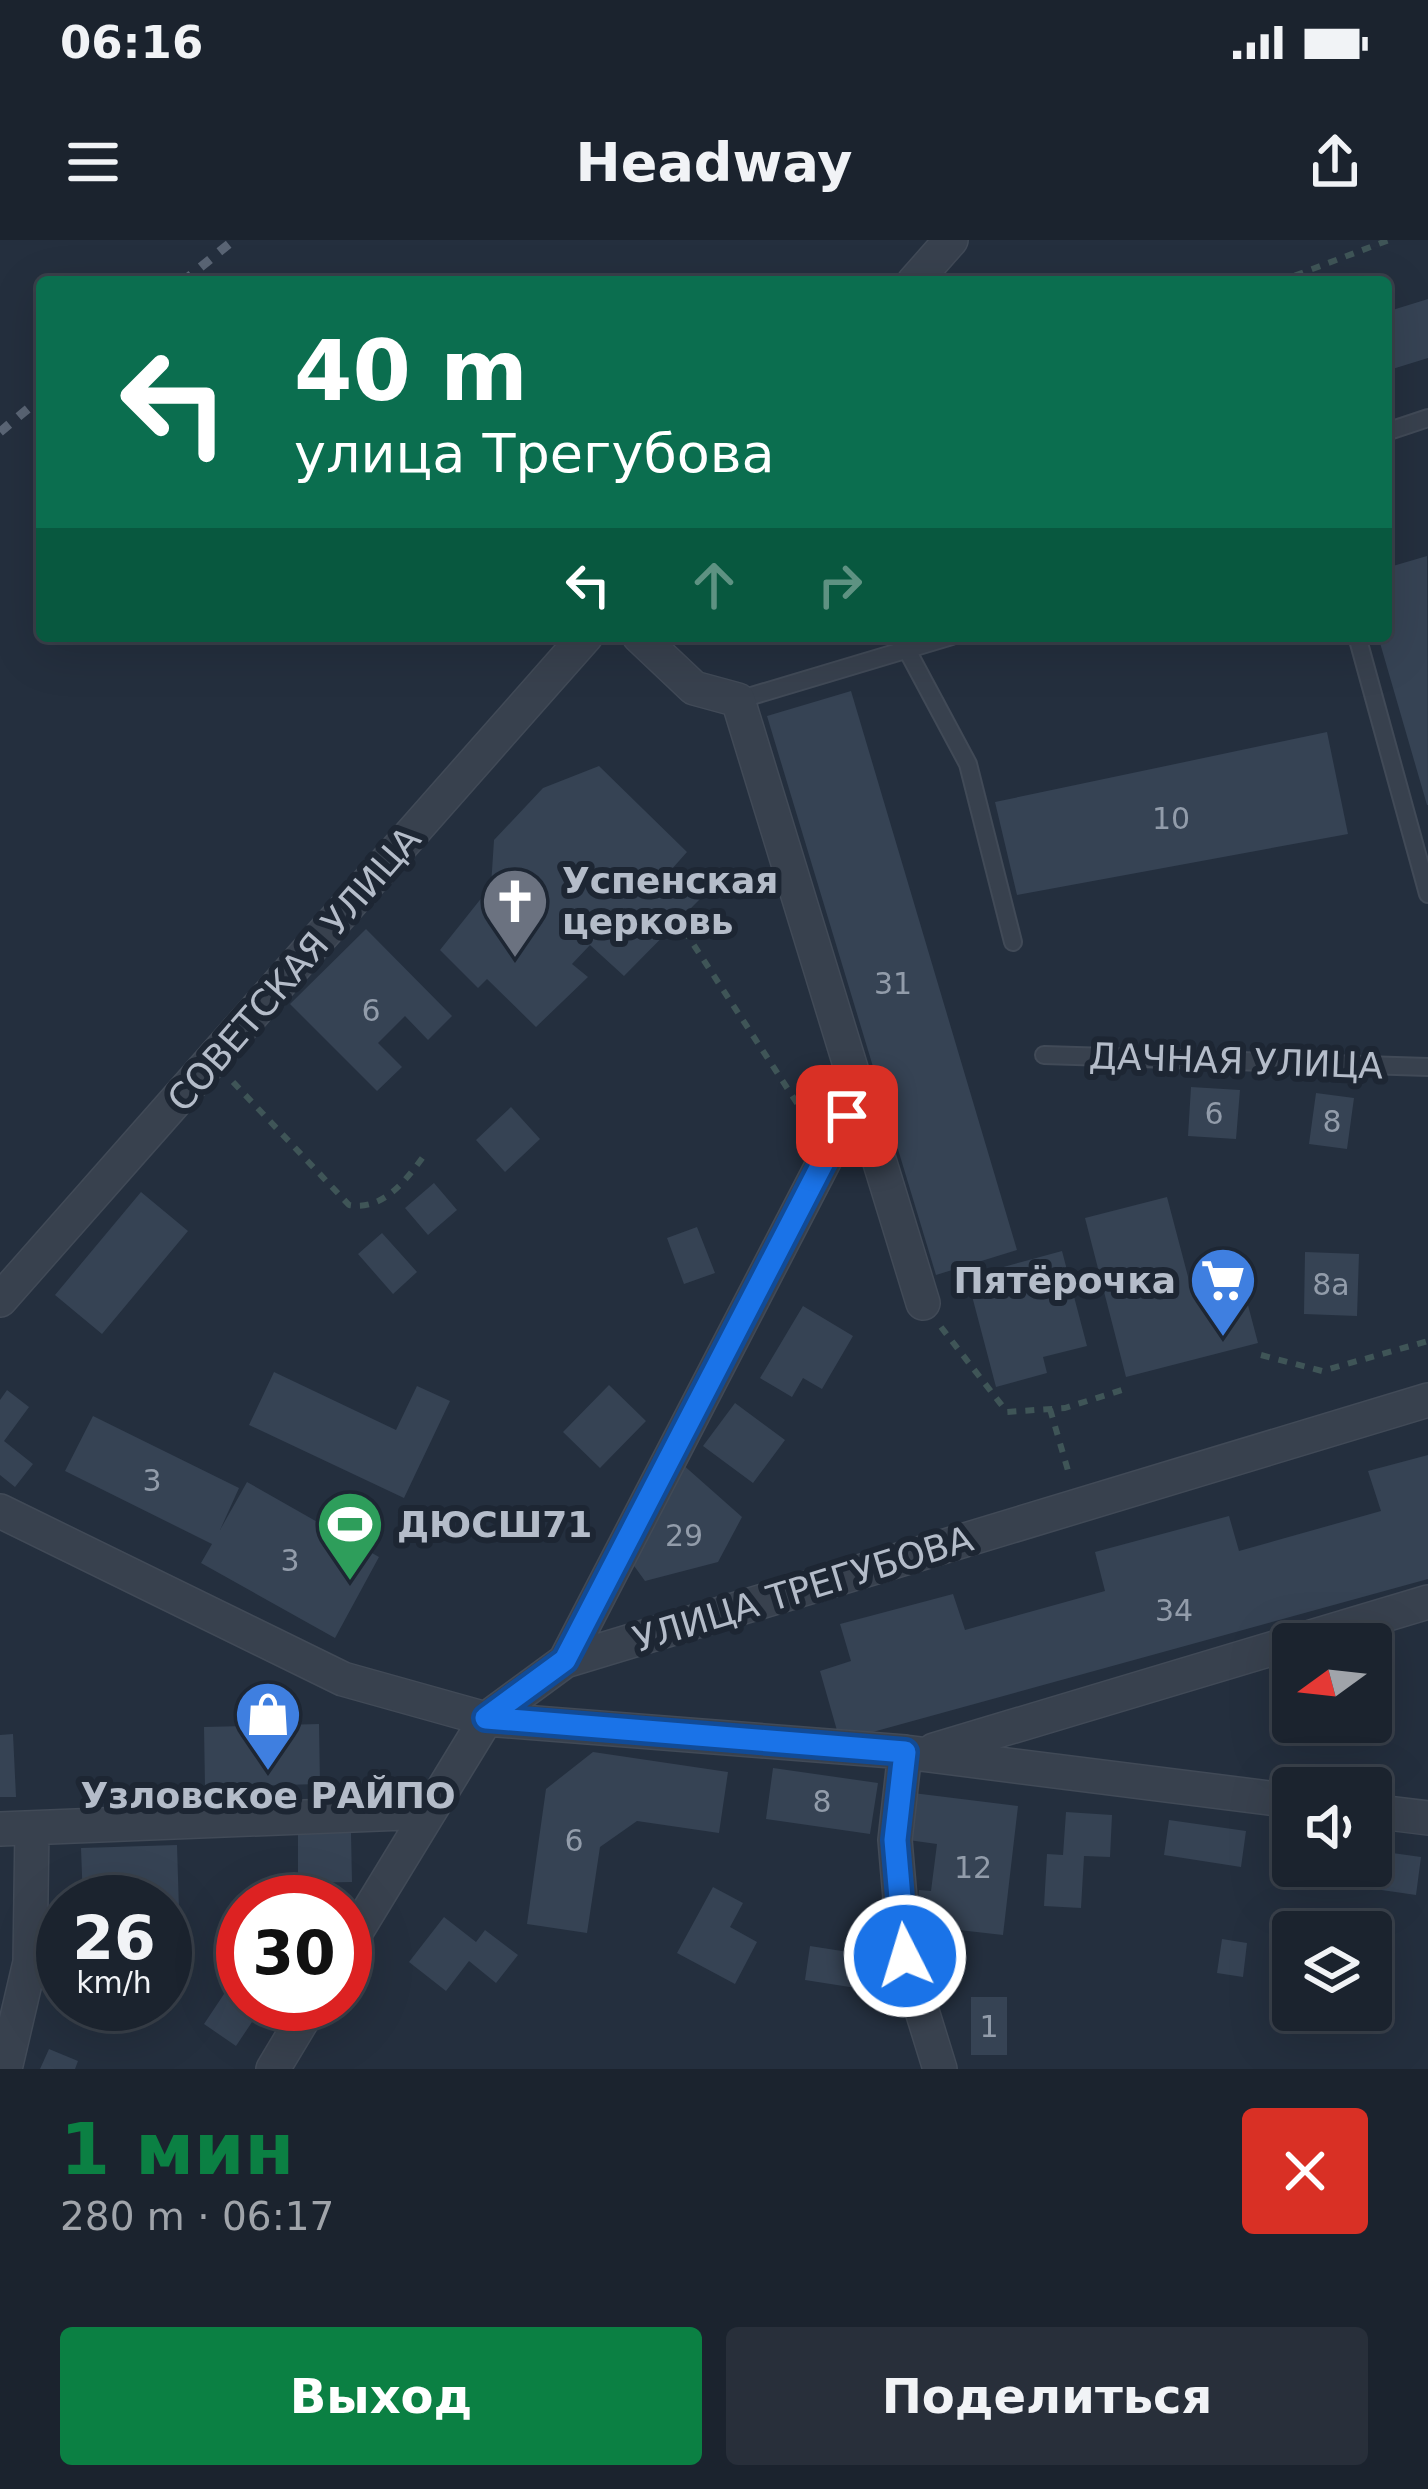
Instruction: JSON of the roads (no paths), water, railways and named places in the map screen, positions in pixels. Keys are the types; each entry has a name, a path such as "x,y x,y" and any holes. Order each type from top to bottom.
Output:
{"street":[{"path":"919,276 951,240"},
{"name":"СОВЕТСКАЯ УЛИЦА","path":"0,1300 581,642"},
{"path":"645,642 694,688 738,700 922,1303"},
{"path":"565,1660 860,1092"},
{"name":"УЛИЦА ТРЕГУБОВА","path":"486,1718 565,1660 1428,1400"},
{"path":"0,1511 343,1679 486,1718 913,1753 1272,1798"},
{"path":"913,1753 1428,1602"},
{"path":"372,1906 486,1718"},
{"path":"913,1753 895,1840 905,1956 940,2069"},
{"path":"5,2069 30,1963 16,1828 429,1812"},
{"path":"1392,1814 1428,1818"},
{"path":"273,2069 296,2031"}],"lane":[{"path":"1392,430 1428,418"},
{"path":"738,700 933,642"},
{"path":"1359,642 1428,894"},
{"path":"907,650 968,764 1013,942"},
{"name":"ДАЧНАЯ УЛИЦА","path":"1044,1055 1428,1067"}],"railway":[{"path":"189,276 234,240"},
{"path":"0,432 36,402"}],"place":[{"name":"Успенская церковь","path":"515,960"},
{"name":"Пятёрочка","path":"1223,1339"},
{"name":"ДЮСШ71","path":"350,1583"},
{"name":"Узловское РАЙПО","path":"268,1773"}]}
